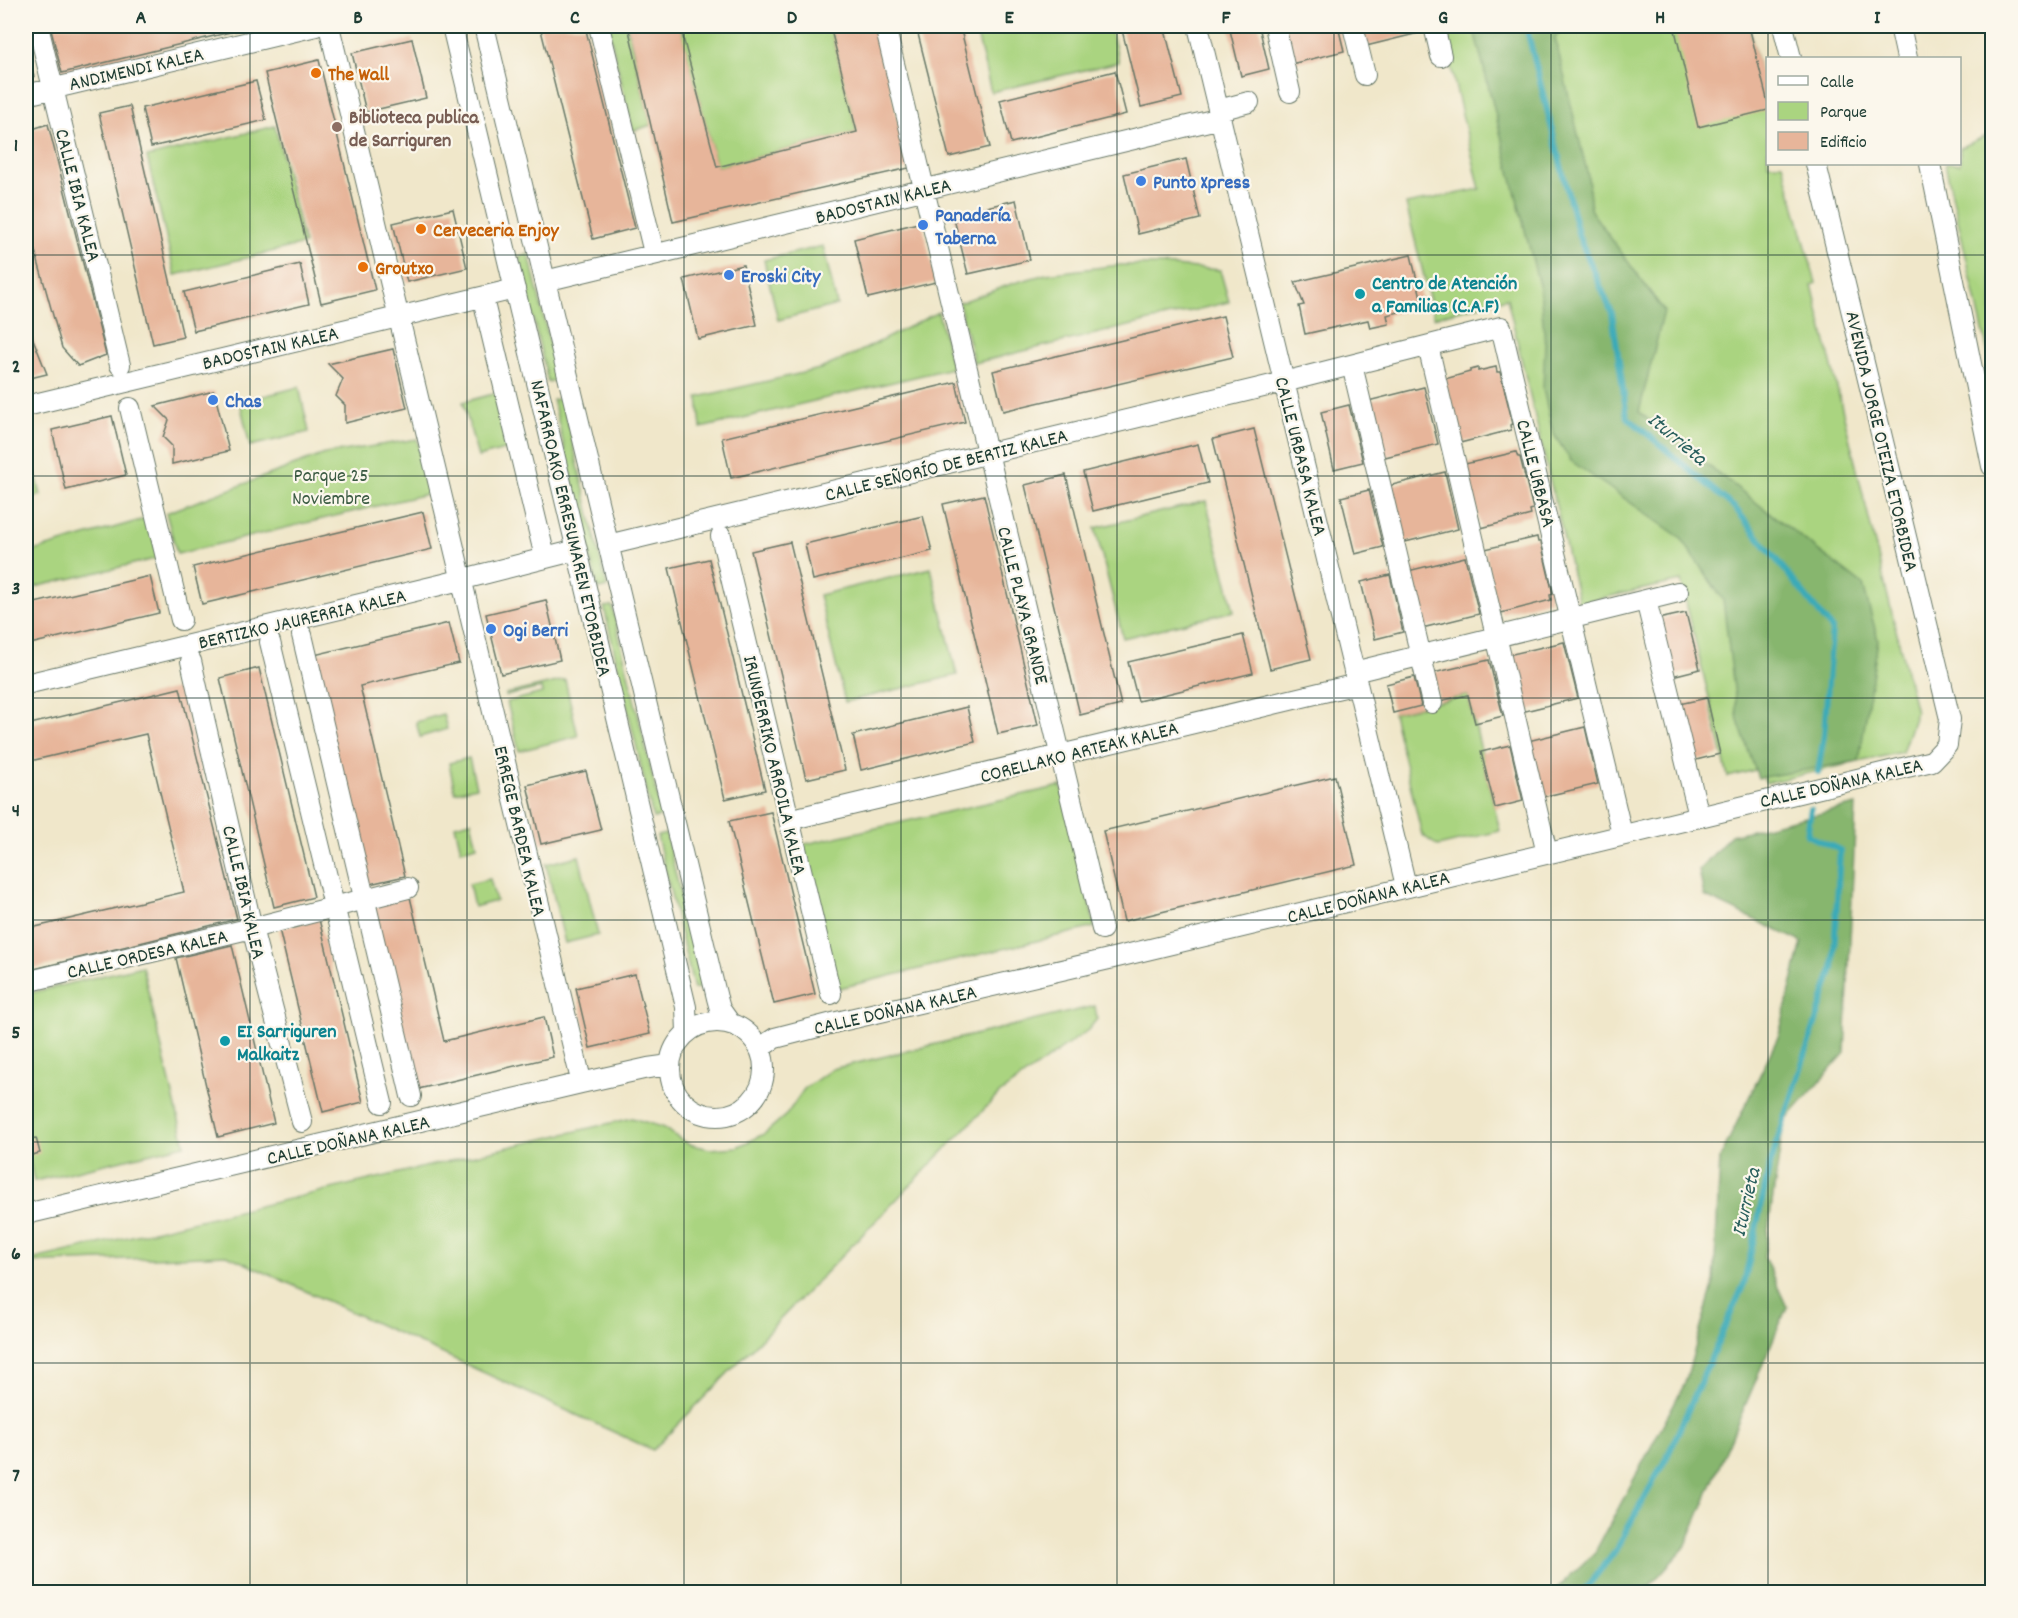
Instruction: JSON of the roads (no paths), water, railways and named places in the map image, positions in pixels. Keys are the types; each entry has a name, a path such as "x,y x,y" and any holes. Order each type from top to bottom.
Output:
{"street":[{"name":"CALLE IBIA KALEA","path":"38,26 120,365"},
{"name":"ANDIMENDI KALEA","path":"26,95 316,26"},
{"name":"ERREGE BARDEA KALEA","path":"329,26 580,1076"},
{"name":"NAFARROAKO ERRESUMAREN ETORBIDEA","path":"452,26 686,1007 687,1032"},
{"name":"NAFARROAKO ERRESUMAREN ETORBIDEA","path":"484,26 717,998 730,1023"},
{"path":"599,26 653,249"},
{"name":"CALLE PLAYA GRANDE","path":"885,26 1102,929"},
{"name":"CALLE URBASA KALEA","path":"1198,26 1406,886"},
{"path":"1275,26 1290,93"},
{"path":"1353,26 1365,75"},
{"path":"1434,26 1441,57"},
{"path":"1783,26 1791,57"},
{"path":"1900,26 1907,57"},
{"name":"BADOSTAIN KALEA","path":"545,281 1220,114 1249,102"},
{"name":"AVENIDA JORGE OTEIZA ETORBIDEA","path":"1816,165 1950,719"},
{"path":"1929,165 1992,466"},
{"name":"BADOSTAIN KALEA","path":"26,406 515,290"},
{"name":"NAFARROAKO ERRESUMAREN ETORBIDEA","path":"484,303 544,554"},
{"name":"CALLE URBASA","path":"1428,346 1501,327 1622,834"},
{"path":"1284,382 1428,346 1547,853"},
{"path":"1352,365 1432,703"},
{"name":"CALLE SEÑORÍO DE BERTIZ KALEA","path":"608,545 1284,382"},
{"path":"130,408 181,620"},
{"name":"IRUNBERRIKO ARROILA KALEA","path":"722,536 831,994"},
{"name":"BERTIZKO JAURERRIA KALEA","path":"26,684 577,550"},
{"path":"1356,678 1420,655 1678,592"},
{"path":"1646,600 1699,816"},
{"path":"302,635 411,1096"},
{"path":"270,642 382,1103"},
{"name":"CALLE IBIA KALEA","path":"191,661 252,928 302,1122"},
{"name":"CORELLAKO ARTEAK KALEA","path":"801,817 1356,678"},
{"path":"290,726 321,718"},
{"name":"CALLE DOÑANA KALEA","path":"760,1048 775,1038 837,1022 1932,761 1947,745 1950,719"},
{"name":"CALLE ORDESA KALEA","path":"26,982 408,888"},
{"path":"361,1019 391,1012"},
{"path":"708,1022 730,1023 745,1031 760,1048 765,1069 764,1077 759,1091 742,1108 719,1116 712,1116 697,1111 683,1101 673,1084 670,1065 674,1050 691,1028 708,1022"},
{"name":"CALLE DOÑANA KALEA","path":"26,1214 581,1083 670,1065"}],"waterway":[{"name":"Iturrieta","path":"1526,26 1579,237 1612,313 1627,417 1735,508 1832,629 1824,735 1818,772"},
{"name":"Iturrieta","path":"1583,1592 1614,1553 1668,1455 1744,1284 1769,1168 1833,968 1840,850 1807,835 1811,809"}],"place":[{"name":"The Wall","path":"316,73"},
{"name":"Biblioteca publica de Sarriguren","path":"337,127"},
{"name":"Punto Xpress","path":"1141,181"},
{"name":"Panadería Taberna","path":"923,225"},
{"name":"Cerveceria Enjoy","path":"421,229"},
{"name":"Groutxo","path":"363,267"},
{"name":"Eroski City","path":"729,275"},
{"name":"Centro de Atención a Familias (C.A.F)","path":"1360,294"},
{"name":"Chas","path":"213,400"},
{"name":"Ogi Berri","path":"491,629"},
{"name":"EI Sarriguren Malkaitz","path":"225,1041"}],"park label":[{"name":"Parque 25 Noviembre","path":"331,486"}]}
